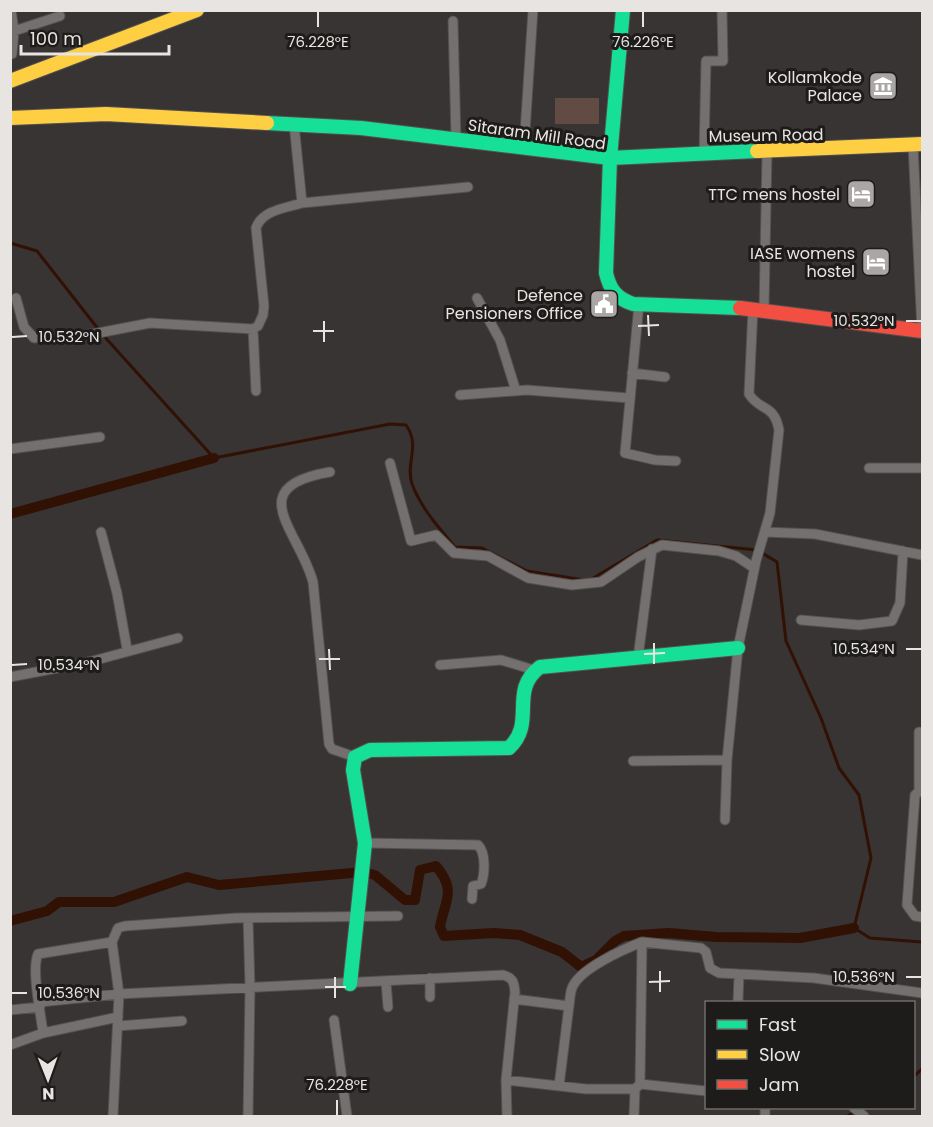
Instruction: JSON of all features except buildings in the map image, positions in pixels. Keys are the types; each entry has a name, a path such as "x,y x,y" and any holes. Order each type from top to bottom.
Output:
{"main road":[{"path":"10,81 197,10"},
{"path":"610,158 623,10"},
{"name":"Sitaram Mill Road","path":"10,118 106,114 361,128 610,158 606,273 609,288 616,298 639,304 758,309 922,331"},
{"name":"Museum Road","path":"610,158 704,152 767,153 918,145"},
{"path":"350,984 365,843 353,770 355,757 370,750 509,748 519,741 523,729 523,686 529,673 540,667 738,648"}],"street":[{"path":"10,10 13,33 12,54"},
{"path":"524,147 533,10"},
{"path":"704,152 706,61 723,61 722,10"},
{"path":"13,33 60,16"},
{"path":"453,21 456,139"},
{"path":"294,124 302,203"},
{"path":"918,145 922,331"},
{"path":"725,820 727,760 738,648 755,565 770,513 779,430 777,417 772,410 753,400 749,394 758,309 767,153"},
{"path":"16,298 24,327 34,338 93,334 129,326 167,323 253,328 261,323 263,315 256,228 258,222 269,213 302,203 468,187"},
{"path":"477,298 500,340 516,391"},
{"path":"639,304 625,453 655,460 676,461"},
{"path":"253,328 256,391"},
{"path":"632,373 665,377"},
{"path":"460,395 516,391 582,392 629,398"},
{"path":"10,449 100,437"},
{"path":"390,463 409,538 413,542 436,535 454,553 488,556 528,578 572,585 601,582 652,549 673,544 719,551 755,565"},
{"path":"869,468 922,468"},
{"path":"330,472 294,481 284,492 280,504 287,524 308,565 313,582 329,744 332,749 355,757"},
{"path":"101,532 117,593 127,649"},
{"path":"765,532 815,534 922,555"},
{"path":"638,658 652,549"},
{"path":"801,620 859,625 892,621 900,603 903,551"},
{"path":"10,677 89,662 127,649 178,638"},
{"path":"440,665 501,660 534,670"},
{"path":"919,732 921,789 915,795 907,905 915,916 922,917"},
{"path":"633,761 727,760"},
{"path":"365,843 478,845 483,852 483,876 481,884 473,886 472,899"},
{"path":"113,1116 119,994 112,942 118,928 248,918 398,916"},
{"path":"248,918 250,987 248,1116"},
{"path":"43,1033 36,961 38,954 112,942"},
{"path":"634,1116 638,1086 642,942"},
{"path":"559,1086 572,988 582,975 612,956 642,942 701,948 706,952 713,972 814,978 922,993"},
{"path":"738,1001 739,974"},
{"path":"10,1010 119,994 503,975 510,977 514,982 506,1080 507,1116"},
{"path":"430,978 430,997"},
{"path":"386,982 388,1006"},
{"path":"514,999 568,1006"},
{"path":"334,1020 346,1116"},
{"path":"10,1045 43,1033 118,1022 182,1021"},
{"path":"506,1080 559,1086 638,1086 705,1091"}],"shaded area":[{"path":"555,98 599,98 599,124 555,124"}],"waterway":[{"path":"10,243 37,251 99,330"},
{"path":"103,335 214,458 390,424 406,425 413,447 410,469 412,484 425,509 455,547 482,548 527,571 584,580"},
{"path":"10,514 214,458"},
{"path":"590,580 657,540 757,550 777,562 786,641 821,718 839,768 859,795 871,858 854,928 870,938 922,942"},
{"path":"10,921 47,911 59,902 114,902 187,877 219,885 363,872 375,875 405,900 415,900 420,870 436,866 448,889 440,927 444,936 494,933 520,935 562,952 581,967 596,960 615,941 624,936 669,933 716,937 800,938 854,928"},
{"path":"915,1075 922,1069"},
{"path":"848,1116 855,1111"}],"traffic: fast":[{"path":"623,10 610,158 606,273 610,284 618,296 633,304 740,308"},
{"path":"267,123 361,128 610,158 757,151"},
{"path":"350,984 365,843 353,770 355,757 370,750 509,748 521,728 526,686 531,676 540,667 738,648"}],"traffic: slow":[{"path":"10,81 197,10"},
{"path":"10,118 106,114 267,123"},
{"path":"757,151 922,144"}],"traffic: jam":[{"path":"740,308 922,331"}],"place":[{"name":"Kollamkode Palace","path":"883,86"},
{"name":"TTC mens hostel","path":"861,194"},
{"name":"IASE womens hostel","path":"876,262"},
{"name":"Defence Pensioners Office","path":"604,304"}]}
